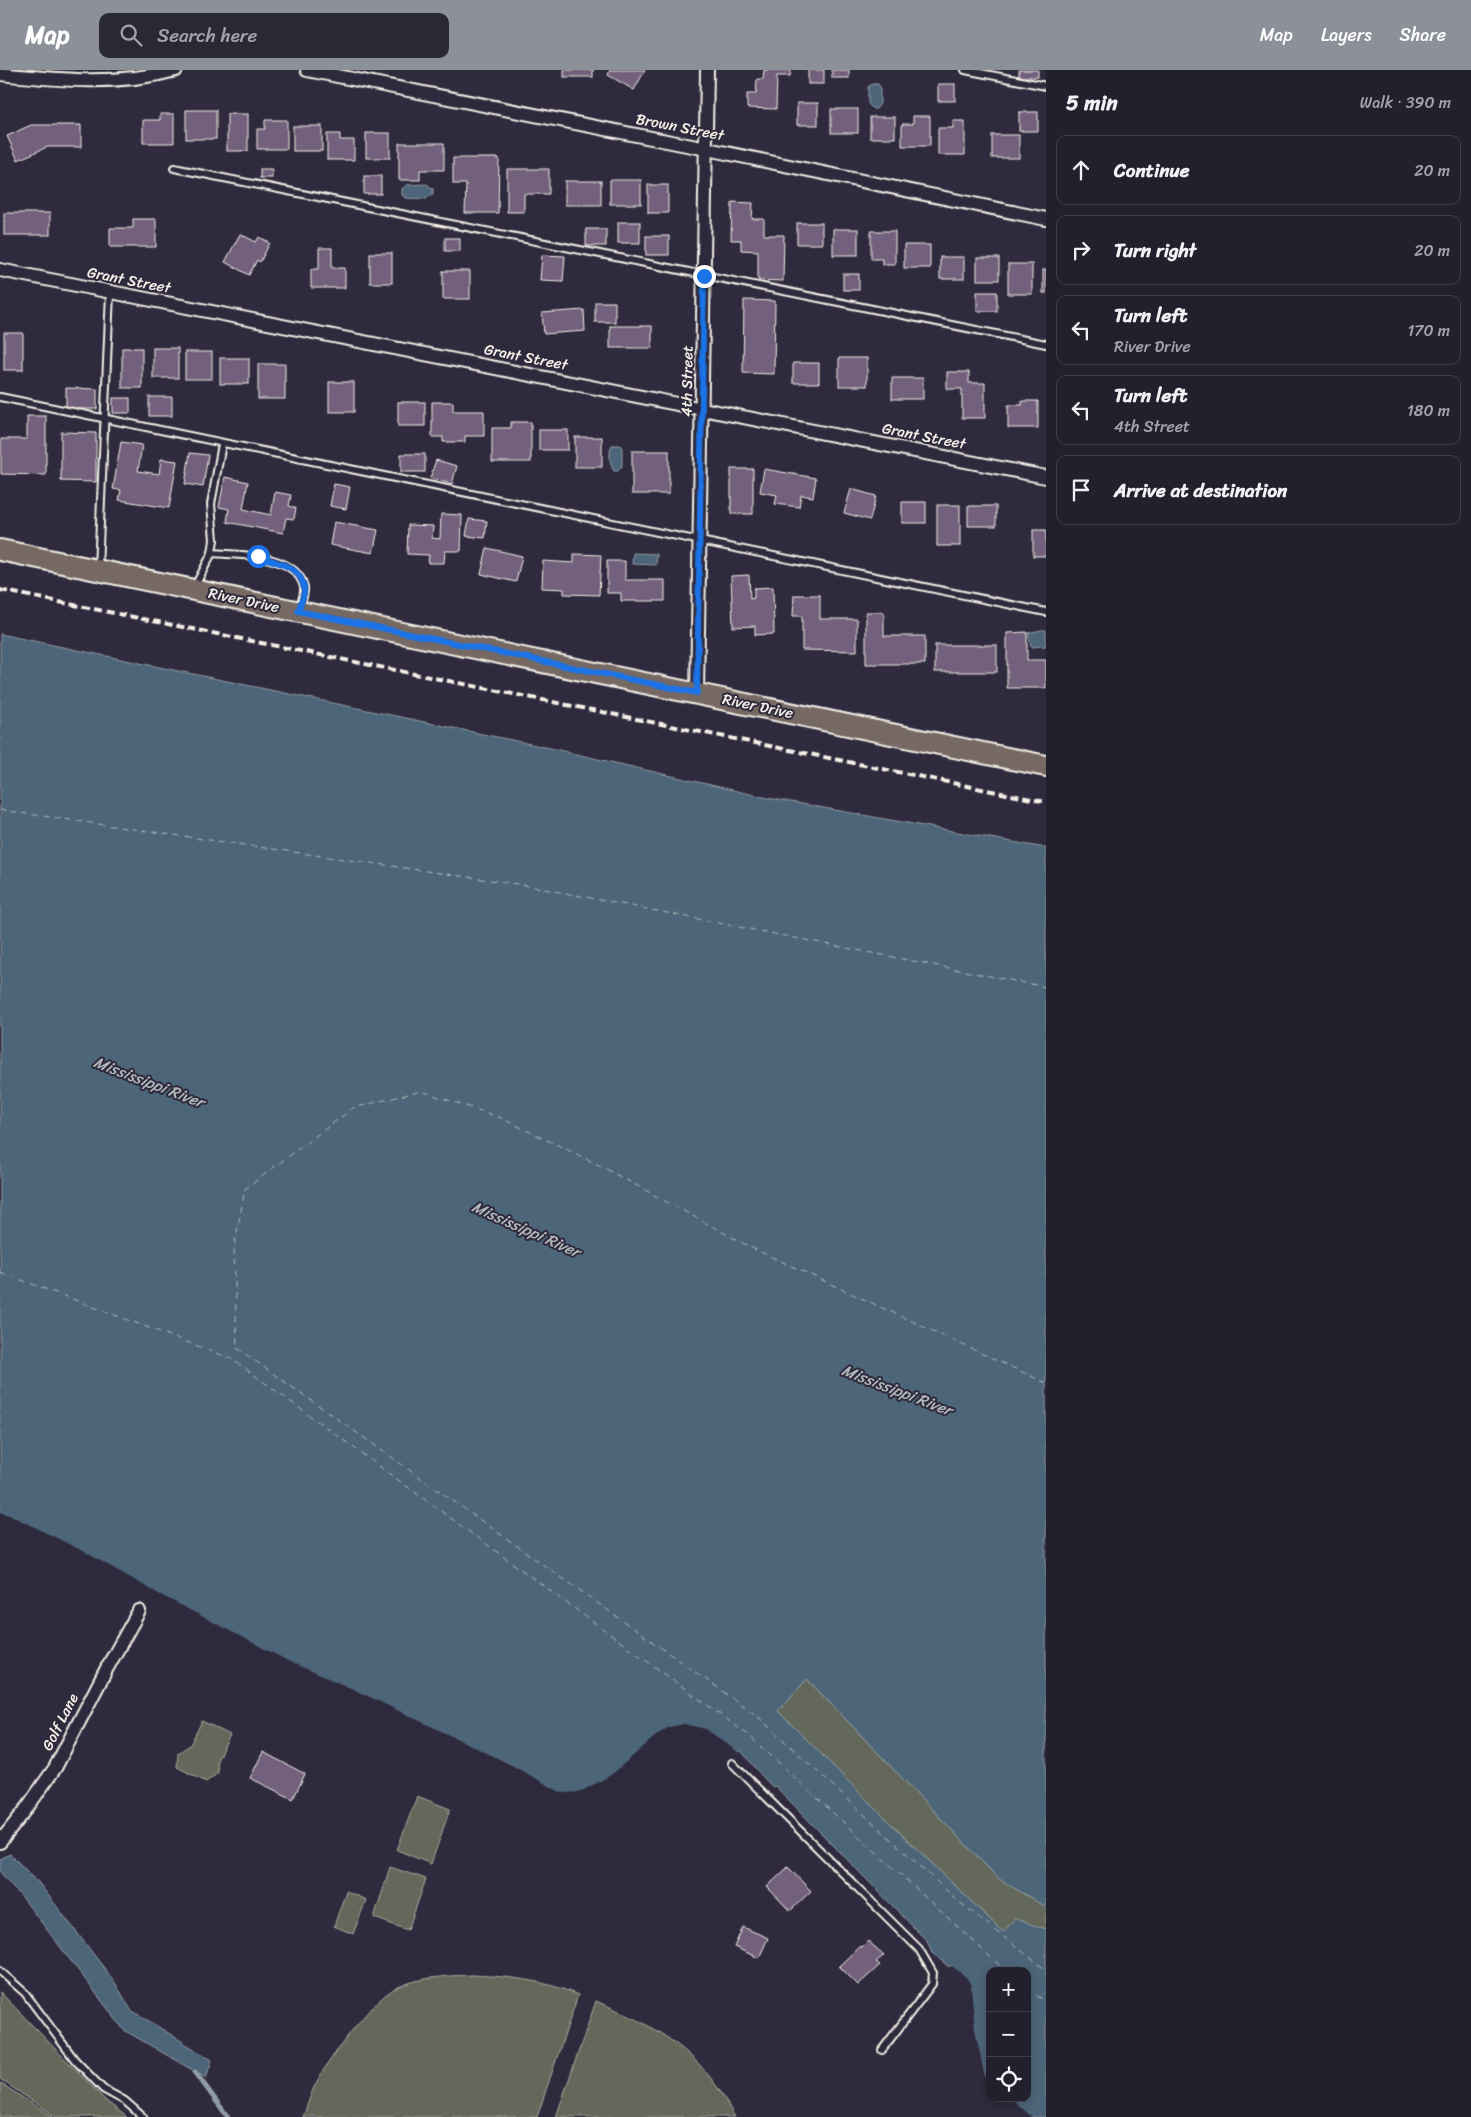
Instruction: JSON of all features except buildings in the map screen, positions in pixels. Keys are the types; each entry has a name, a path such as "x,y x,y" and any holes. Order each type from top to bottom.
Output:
{"main road":[{"name":"River Drive","path":"0,550 1046,766"}],"street":[{"path":"0,74 94,81 132,79 176,70"},
{"name":"Brown Street","path":"307,70 1046,219"},
{"name":"4th Street","path":"697,693 708,70"},
{"name":"Grant Street","path":"0,270 1046,477"},
{"name":"Golf Lane","path":"0,1842 55,1768 107,1668 139,1612"}],"lane":[{"path":"965,70 1046,86"},
{"path":"174,168 1046,344"},
{"path":"98,570 110,293"},
{"path":"0,397 1046,612"},
{"path":"193,590 212,553 214,540 211,504 222,444"},
{"path":"212,553 258,556 288,566 300,576 304,589 298,611"},
{"path":"732,1763 919,1948 933,1973 932,1984 882,2050"},
{"path":"0,1971 25,1993 75,2060 103,2089 124,2100 143,2117"}],"green space":[{"path":"807,1679 999,1879 1046,1907 1046,1929 1003,1932 778,1711"},
{"path":"202,1721 230,1735 217,1760 218,1773 206,1782 177,1767 178,1753 190,1745"},
{"path":"417,1796 450,1809 431,1864 397,1850"},
{"path":"390,1867 426,1879 408,1930 374,1918"},
{"path":"346,1891 366,1900 353,1934 334,1926"},
{"path":"471,1975 538,1982 578,1995 537,2117 303,2117 312,2092 325,2068 354,2028 376,2003 396,1988 405,1984 423,1979"},
{"path":"0,1992 106,2101 127,2117 56,2117 0,2079"},
{"path":"596,2001 630,2016 676,2044 703,2069 718,2088 735,2117 556,2117"},
{"path":"0,2083 53,2117 0,2117"}],"water":[{"path":"872,84 878,84 880,87 880,104 876,109 873,109 868,104 868,87"},
{"path":"427,184 433,189 433,194 426,199 405,198 402,195 402,189 406,185"},
{"path":"612,445 620,445 622,448 622,466 618,471 614,471 611,463 610,452"},
{"path":"633,553 657,554 656,565 632,564"},
{"path":"1046,630 1046,646 1031,647 1028,633"},
{"name":"Mississippi River","path":"0,634 550,748 763,797 1046,848 1046,1907 999,1879 807,1679 778,1711 1003,1932 1015,1919 1046,1929 1046,2117 1030,2117 1013,2102 1031,2102 1031,1967 986,1967 986,2079 960,1977 952,1966 949,1967 932,1953 928,1942 775,1786 773,1787 768,1783 740,1750 734,1755 699,1731 668,1732 594,1793 560,1797 508,1763 278,1663 0,1513"},
{"path":"10,1854 38,1882 114,1981 131,2010 212,2060 206,2078 124,2030 25,1901 0,1872 0,1859"}],"pier":[{"path":"0,1512 85,1552 159,1594 288,1661 353,1689 508,1763 562,1793 580,1792 611,1775 658,1734 669,1727 684,1724 706,1729 738,1752 733,1757 698,1734 669,1735 595,1795 559,1799 507,1765 277,1665 152,1599 0,1515"},
{"path":"952,1966 967,1978 971,1986 975,2029 986,2081 983,2079 957,1975 949,1967"},
{"path":"1010,2102 1015,2102 1032,2117 1026,2117"}],"waterway":[{"path":"195,2072 228,2117"}],"ferry route":[{"path":"0,810 524,885 1046,987"},
{"path":"1046,1383 752,1248 595,1163 499,1117 421,1091 353,1108 245,1189 234,1248 237,1348 756,1715 958,1901 1046,1970"},
{"path":"0,1272 232,1359 747,1734 1002,1967"},
{"path":"1031,1992 1046,2001"}],"railway":[{"path":"0,590 1046,802"}],"route":[{"path":"258,556 288,566 300,576 304,589 298,611 697,693 704,276"}]}
